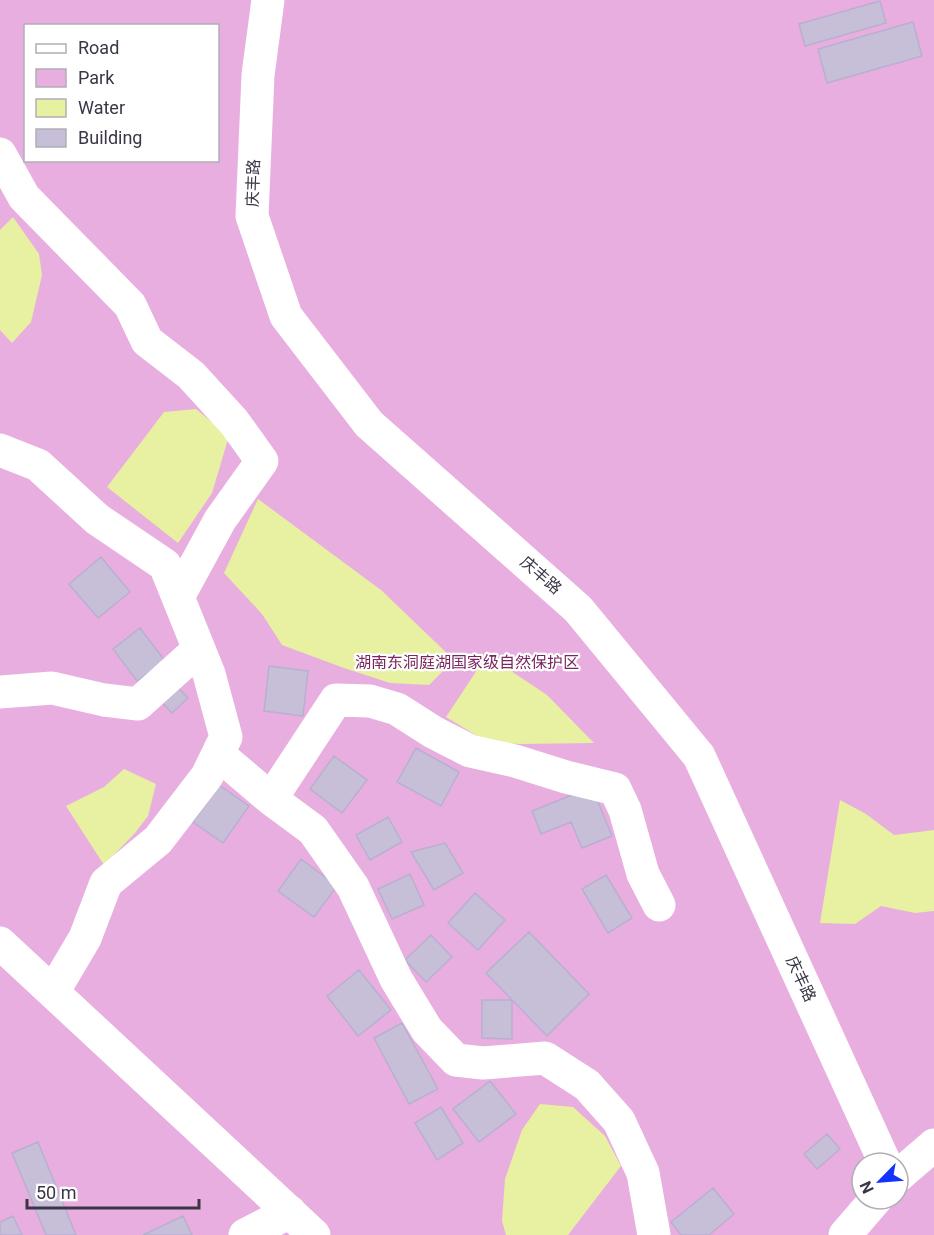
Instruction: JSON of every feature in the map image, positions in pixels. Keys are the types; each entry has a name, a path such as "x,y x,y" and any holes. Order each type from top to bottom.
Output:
{"street":[{"name":"庆丰路","path":"268,0 258,75 252,216 286,316 369,424 578,609 699,756 880,1151"},
{"path":"0,154 24,197 130,305 147,341 191,375 234,422 262,461 220,520 178,597"},
{"path":"0,450 38,465 97,519 165,565 209,674 226,737 207,776 158,840 105,883 84,938 53,992"},
{"path":"0,692 52,688 104,700 138,704 199,649"},
{"path":"271,799 336,700 370,701 398,709 432,732 470,751 615,789 625,810 643,874 659,905"},
{"path":"218,754 271,799 313,830 353,887 396,979 427,1030 456,1060 483,1063 545,1058 586,1085 619,1121 643,1173 654,1235"},
{"path":"0,944 314,1235"},
{"path":"910,1166 934,1145"},
{"path":"845,1235 866,1211"},
{"path":"245,1235 290,1212"}],"green space":[{"name":"湖南东洞庭湖国家级自然保护区","path":"0,0 934,0 934,1235 0,1235"}],"water":[{"path":"13,217 39,254 42,275 31,322 12,343 0,330 0,230"},
{"path":"196,409 229,436 212,493 178,543 107,487 164,412"},
{"path":"258,499 381,590 454,660 429,685 390,683 282,645 262,614 224,573"},
{"path":"487,655 547,695 594,743 487,742 446,717"},
{"path":"124,769 156,784 148,816 104,865 66,806 104,787"},
{"path":"840,800 866,814 894,835 934,830 934,911 915,913 881,906 855,924 820,923"},
{"path":"540,1104 573,1107 605,1136 621,1166 568,1235 506,1235 502,1221 505,1179 522,1130"}],"building":[{"path":"880,1 886,23 805,46 799,24"},
{"path":"913,22 922,56 827,83 818,49"},
{"path":"101,557 130,592 98,618 69,584"},
{"path":"140,628 165,661 137,681 113,649"},
{"path":"269,666 308,671 303,716 264,711"},
{"path":"172,681 188,698 172,713 156,696"},
{"path":"416,748 459,772 441,806 397,782"},
{"path":"334,756 367,780 342,813 310,789"},
{"path":"219,785 249,806 223,843 193,822"},
{"path":"592,787 612,836 582,848 571,822 541,834 532,811"},
{"path":"388,817 402,842 370,860 356,835"},
{"path":"445,843 463,873 434,890 411,852"},
{"path":"301,859 337,886 314,917 278,891"},
{"path":"410,874 424,905 392,919 378,889"},
{"path":"606,875 632,918 608,933 582,889"},
{"path":"475,893 505,920 478,950 448,923"},
{"path":"529,932 589,994 547,1036 486,973"},
{"path":"431,935 452,957 426,982 405,960"},
{"path":"359,970 391,1010 358,1036 327,996"},
{"path":"482,1000 512,1000 512,1039 482,1038"},
{"path":"402,1023 438,1089 409,1104 374,1038"},
{"path":"490,1081 516,1114 479,1142 453,1109"},
{"path":"441,1107 463,1143 437,1160 415,1123"},
{"path":"827,1134 840,1149 817,1169 804,1154"},
{"path":"38,1142 76,1235 46,1235 12,1153"},
{"path":"713,1188 734,1214 709,1235 681,1235 671,1222"},
{"path":"13,1216 22,1235 0,1235 0,1222"},
{"path":"183,1216 192,1235 143,1235"}]}
